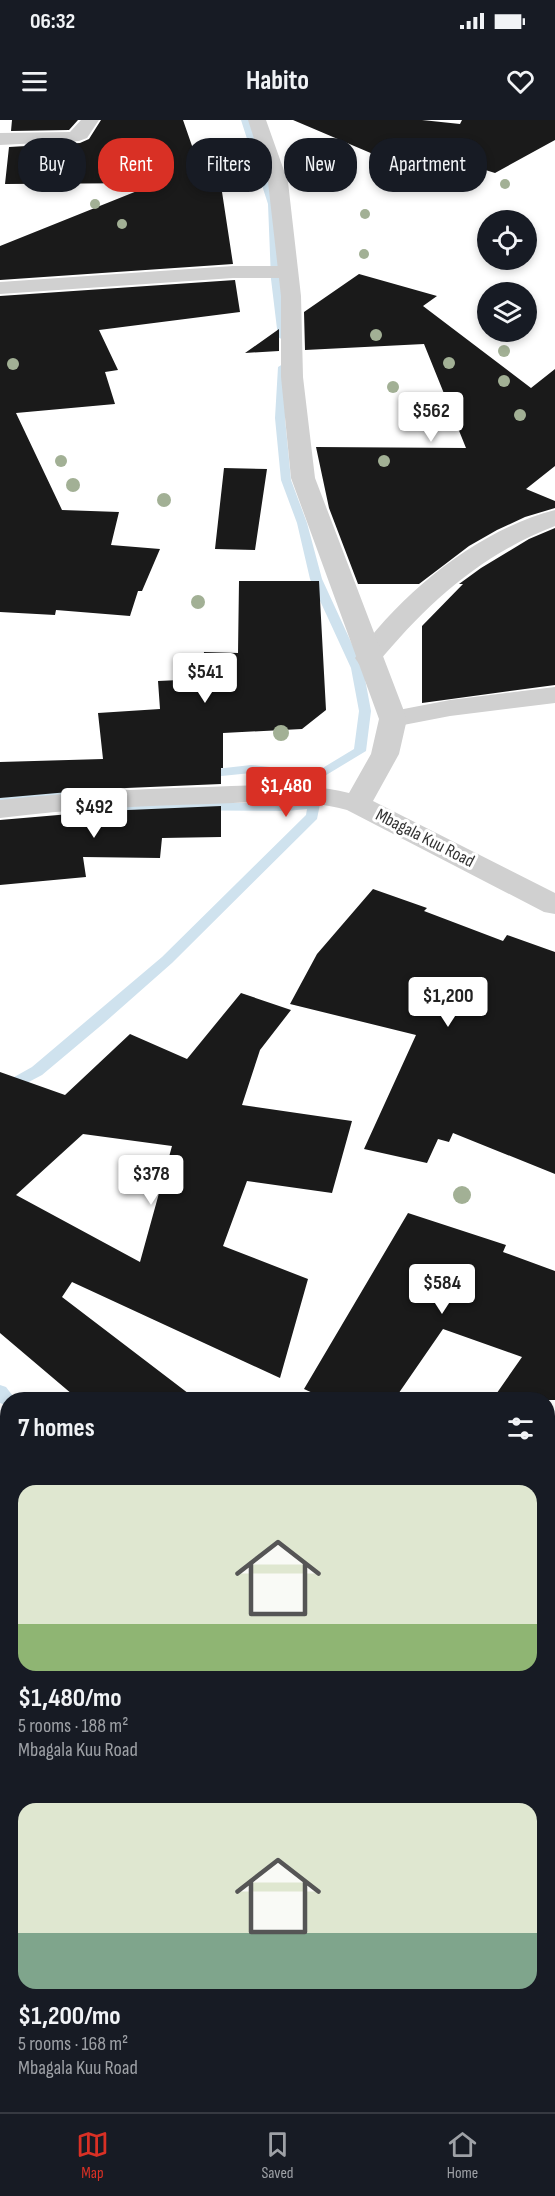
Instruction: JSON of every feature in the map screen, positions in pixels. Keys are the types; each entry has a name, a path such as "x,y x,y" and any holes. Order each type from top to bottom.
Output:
{"street":[{"path":"0,139 72,137 80,134 90,120"},
{"path":"257,120 278,182 286,272 291,296 292,377 303,478 368,658 393,719 385,754 357,804"},
{"path":"0,288 234,272 286,272"},
{"path":"368,658 392,627 468,562 502,540 555,517"},
{"path":"393,719 450,708 555,694"},
{"name":"Mbagala Kuu Road","path":"0,809 110,797 260,794 323,796 357,804 555,905"}],"building":[{"path":"12,120 78,120 69,130 11,131"},
{"path":"101,120 183,120 189,138 186,138 186,192 222,192 233,264 0,280 0,246 135,192 174,192 174,138 98,138 98,183 86,183 86,140"},
{"path":"293,120 422,120 460,124 462,120 555,120 555,140 495,173 487,170 487,138 369,138 369,152 357,147 357,138 335,138"},
{"path":"18,146 18,184 5,184 9,147"},
{"path":"359,274 437,296 423,306 531,388 555,369 555,466 526,489 555,501 555,508 525,517 497,530 469,546 419,584 358,584 329,508 316,447 466,448 424,344 305,350 304,312"},
{"path":"235,280 240,312 99,330 118,370 105,372 115,404 16,413 62,510 119,512 111,545 160,549 142,591 138,591 130,616 56,610 55,615 0,612 0,296"},
{"path":"279,329 279,351 245,353"},
{"path":"224,468 267,469 255,550 215,549"},
{"path":"555,528 555,685 422,703 422,626 463,584 459,584 529,539"},
{"path":"239,581 319,581 326,710 302,729 223,733 221,784 103,789 0,798 0,762 103,759 98,713 160,709 158,681 201,679 204,652 238,653"},
{"path":"221,806 221,837 162,838 160,858 83,857 86,877 0,885 0,820 105,811"},
{"path":"373,889 427,908 424,911 503,941 507,935 555,952 555,1174 453,1133 449,1142 438,1139 427,1163 364,1149 416,1035 290,1004 317,954"},
{"path":"241,993 291,1010 260,1050 242,1105 352,1121 332,1193 247,1181 223,1246 308,1279 280,1378 72,1282 62,1297 187,1392 70,1392 0,1333 0,1072 65,1095 130,1034 187,1059","holes":["83,1134 172,1146 140,1262 16,1195"]},
{"path":"408,1213 506,1245 503,1252 555,1271 555,1392 498,1392 522,1357 443,1329 400,1392 311,1392 304,1389"}],"waterway":[{"path":"245,120 272,204 276,279 283,337"},
{"path":"202,774 251,769 318,776 360,751 365,711 357,668 316,579 302,523 286,480 280,418 283,367"},
{"path":"0,802 101,788"},
{"path":"0,1092 37,1071 167,960 312,816 314,804 287,807 126,806"}]}
